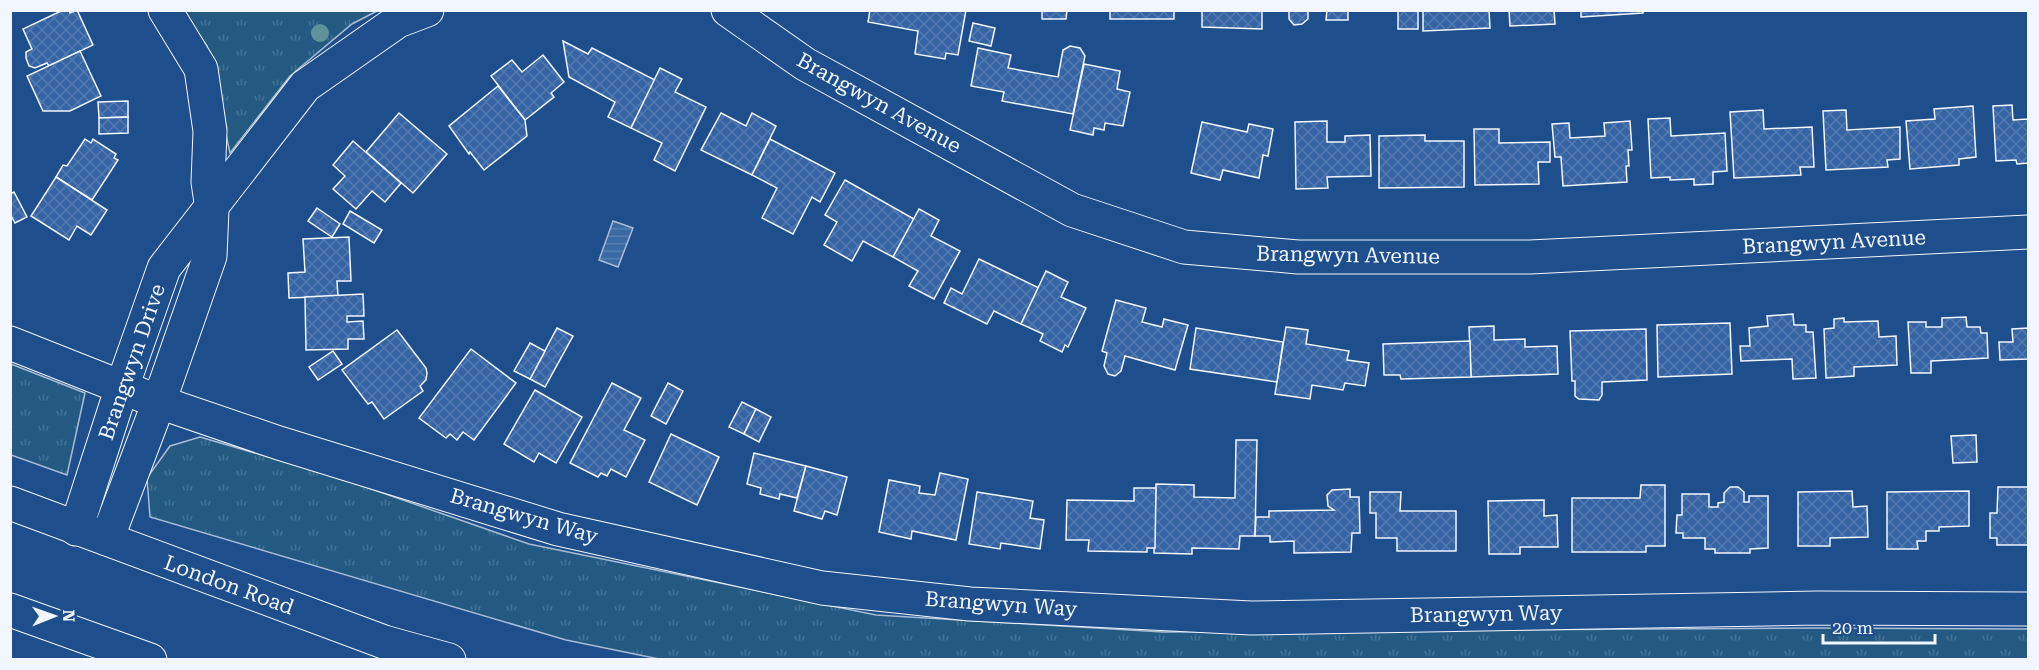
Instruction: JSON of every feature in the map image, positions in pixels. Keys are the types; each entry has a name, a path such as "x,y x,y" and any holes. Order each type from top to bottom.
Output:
{"main road":[{"name":"Brangwyn Drive","path":"91,534 159,402 210,256 212,209 208,182 210,131 201,69 165,10"},
{"name":"Brangwyn Drive","path":"91,534 122,387 164,268 212,209 305,86 398,21 427,10"},
{"name":"Brangwyn Avenue","path":"728,10 806,64 1072,210 1184,247 1298,257 1530,257 2028,232"},
{"name":"Brangwyn Way","path":"10,343 159,402 279,443 558,529 822,588 958,603 1251,618 1817,608 2028,609"},
{"name":"London Road","path":"10,503 384,642 449,660"},
{"path":"10,609 150,660"}],"green space":[{"path":"183,11 377,11 352,24 290,76 230,153 207,46"},
{"path":"11,364 85,393 67,475 11,455"},
{"path":"200,437 337,477 529,544 876,615 1163,632 2028,629 2028,659 659,659 566,640 150,517 147,478 170,446"}],"shaded area":[{"path":"613,221 633,228 618,267 599,260"}],"building":[{"path":"63,10 69,10 70,13 77,10 93,45 49,66 47,63 35,68 29,66 26,52 32,49 23,29"},
{"path":"870,10 966,10 958,55 946,53 945,59 915,54 918,31 868,22"},
{"path":"1042,10 1067,10 1066,19 1042,19"},
{"path":"1110,10 1174,10 1174,19 1110,19"},
{"path":"1202,10 1262,10 1262,29 1202,27"},
{"path":"1289,10 1308,10 1308,19 1302,24 1294,25 1289,19"},
{"path":"1327,10 1348,10 1348,20 1326,20"},
{"path":"1398,10 1418,10 1418,29 1398,29"},
{"path":"1423,10 1489,10 1490,28 1423,31"},
{"path":"1509,10 1554,10 1555,24 1510,26"},
{"path":"1581,10 1643,10 1643,13 1581,17"},
{"path":"973,23 995,28 991,46 969,41"},
{"path":"563,41 588,54 592,48 655,80 631,128 608,117 615,102 569,77"},
{"path":"1070,46 1080,48 1085,56 1073,114 1002,101 1004,92 971,86 978,48 1011,55 1008,68 1058,77 1063,50"},
{"path":"80,51 101,96 70,111 43,111 27,76"},
{"path":"543,55 564,82 551,93 554,97 525,120 491,76 512,60 522,72"},
{"path":"1084,64 1120,71 1117,89 1130,92 1123,126 1105,123 1104,130 1094,128 1093,135 1070,130"},
{"path":"660,68 682,79 675,92 706,107 675,171 654,160 662,143 631,128"},
{"path":"498,86 525,120 527,136 484,170 449,126"},
{"path":"128,101 128,117 99,118 98,102"},
{"path":"2012,105 2013,120 2028,119 2028,163 2017,164 2016,160 1996,161 1993,106"},
{"path":"1973,106 1976,157 1959,159 1959,165 1910,169 1906,121 1935,119 1934,109"},
{"path":"1763,110 1764,129 1812,127 1814,167 1800,167 1801,175 1734,178 1730,112"},
{"path":"1846,110 1847,130 1900,127 1900,159 1887,160 1888,167 1826,170 1823,111"},
{"path":"399,113 447,154 413,193 366,152"},
{"path":"721,113 746,126 752,113 776,126 752,175 701,150"},
{"path":"128,117 128,133 99,134 99,118"},
{"path":"1670,118 1671,136 1725,133 1727,171 1713,172 1713,184 1694,185 1694,179 1651,178 1648,119"},
{"path":"1327,121 1327,142 1345,142 1345,136 1370,135 1371,176 1327,177 1328,188 1296,189 1295,122"},
{"path":"1630,121 1632,150 1628,150 1627,182 1563,186 1561,157 1555,157 1552,124 1569,123 1570,138 1605,136 1604,123"},
{"path":"1202,122 1247,132 1249,124 1273,129 1268,156 1263,155 1259,178 1223,170 1220,180 1191,173"},
{"path":"1474,129 1499,129 1499,143 1550,142 1550,162 1538,162 1539,184 1475,185"},
{"path":"1425,135 1425,141 1464,141 1464,187 1379,188 1379,136"},
{"path":"85,139 91,143 93,139 116,154 114,158 118,160 92,200 56,177 63,165 67,166"},
{"path":"770,139 835,173 820,202 812,197 793,234 762,218 777,188 752,175"},
{"path":"353,141 401,183 385,202 372,191 356,209 333,189 345,176 333,165"},
{"path":"56,177 107,210 91,235 77,226 69,240 31,216"},
{"path":"845,180 914,219 893,257 863,241 852,261 824,245 837,222 825,215"},
{"path":"14,192 27,217 15,223 10,214 10,194"},
{"path":"317,208 340,224 332,237 308,221"},
{"path":"919,209 939,220 931,236 960,251 934,299 909,286 918,271 893,257"},
{"path":"350,211 382,230 374,243 343,224"},
{"path":"349,237 351,281 337,281 338,296 289,298 288,273 305,272 303,239"},
{"path":"979,259 1039,288 1021,324 994,311 987,324 944,303 951,288 962,294"},
{"path":"1046,271 1068,282 1061,297 1086,308 1068,347 1065,345 1062,352 1040,341 1043,334 1021,324"},
{"path":"363,294 364,316 347,316 347,322 363,321 364,339 348,339 348,349 306,350 305,297"},
{"path":"1116,300 1146,308 1142,322 1162,327 1164,319 1188,325 1175,370 1125,356 1121,371 1115,376 1108,374 1104,366 1107,353 1102,351"},
{"path":"1793,314 1794,325 1806,325 1806,332 1813,332 1816,378 1793,379 1792,359 1741,361 1740,346 1750,346 1749,328 1768,326 1767,316"},
{"path":"1966,317 1967,327 1980,327 1981,333 1987,333 1988,358 1931,361 1931,373 1911,373 1908,322 1926,322 1926,327 1942,327 1942,318"},
{"path":"1844,318 1844,322 1878,321 1879,337 1896,336 1897,365 1854,367 1854,376 1826,378 1824,329 1834,328 1834,319"},
{"path":"1730,323 1732,374 1658,377 1657,325"},
{"path":"1494,326 1494,340 1525,339 1525,347 1557,346 1558,374 1471,377 1469,327"},
{"path":"1286,327 1308,330 1306,344 1349,351 1347,360 1369,363 1365,386 1345,383 1343,390 1312,385 1310,399 1275,394"},
{"path":"557,328 573,336 545,387 530,379"},
{"path":"1196,328 1283,342 1277,382 1190,369"},
{"path":"2028,328 2028,359 2000,360 1999,342 2013,342 2012,329"},
{"path":"1646,329 1647,380 1602,382 1602,395 1599,400 1579,399 1575,396 1575,381 1572,381 1570,331"},
{"path":"397,330 426,368 426,380 420,386 423,391 384,419 372,402 368,404 342,370"},
{"path":"1470,341 1471,377 1401,379 1400,375 1384,375 1383,344"},
{"path":"530,343 545,351 530,379 514,371"},
{"path":"471,349 516,383 474,440 463,432 457,440 450,434 446,438 419,418"},
{"path":"333,351 342,364 318,380 309,367"},
{"path":"612,383 641,398 624,430 645,440 626,477 611,469 607,476 601,473 598,477 570,463"},
{"path":"668,383 683,391 666,424 651,416"},
{"path":"535,390 582,417 556,463 539,453 534,462 504,444"},
{"path":"742,402 756,409 744,434 729,427"},
{"path":"756,409 771,417 759,442 744,434"},
{"path":"671,434 719,457 697,505 649,482"},
{"path":"1976,435 1977,462 1953,463 1951,436"},
{"path":"1236,440 1257,440 1255,536 1240,536 1239,549 1192,548 1192,554 1154,553 1156,484 1194,485 1194,497 1235,498"},
{"path":"754,453 806,466 797,498 780,494 779,499 760,494 761,488 747,484"},
{"path":"806,466 847,477 837,515 825,511 822,519 794,511"},
{"path":"940,473 968,479 956,540 912,531 911,539 879,532 889,480 920,486 919,493 935,495"},
{"path":"1641,485 1665,485 1665,546 1646,546 1646,552 1572,552 1572,498 1640,498"},
{"path":"1730,487 1738,487 1744,492 1744,502 1749,502 1749,496 1768,496 1768,548 1750,549 1750,553 1715,553 1715,549 1705,549 1705,538 1683,538 1683,533 1676,533 1677,515 1682,515 1682,494 1709,494 1709,507 1718,507 1718,503 1724,502 1724,493"},
{"path":"1998,487 2028,487 2028,545 1997,545 1997,538 1990,538 1990,513 1997,513"},
{"path":"1134,488 1156,488 1155,548 1147,548 1147,552 1088,551 1089,540 1066,540 1067,500 1134,501"},
{"path":"1350,489 1350,497 1359,497 1360,533 1352,533 1351,552 1294,553 1294,541 1270,542 1270,536 1255,536 1256,517 1269,517 1269,511 1334,510 1328,506 1327,495 1332,490"},
{"path":"1852,491 1853,507 1867,506 1868,537 1830,538 1830,546 1798,546 1798,492"},
{"path":"1969,491 1969,526 1939,527 1939,531 1926,531 1926,541 1917,541 1918,549 1887,549 1887,492"},
{"path":"977,492 1033,501 1030,518 1044,520 1040,549 1001,543 1000,549 969,544"},
{"path":"1370,492 1401,492 1400,511 1456,511 1456,551 1397,551 1397,538 1376,538 1376,513 1370,513"},
{"path":"1544,500 1544,516 1557,515 1558,547 1520,547 1520,554 1489,554 1488,501"}]}
